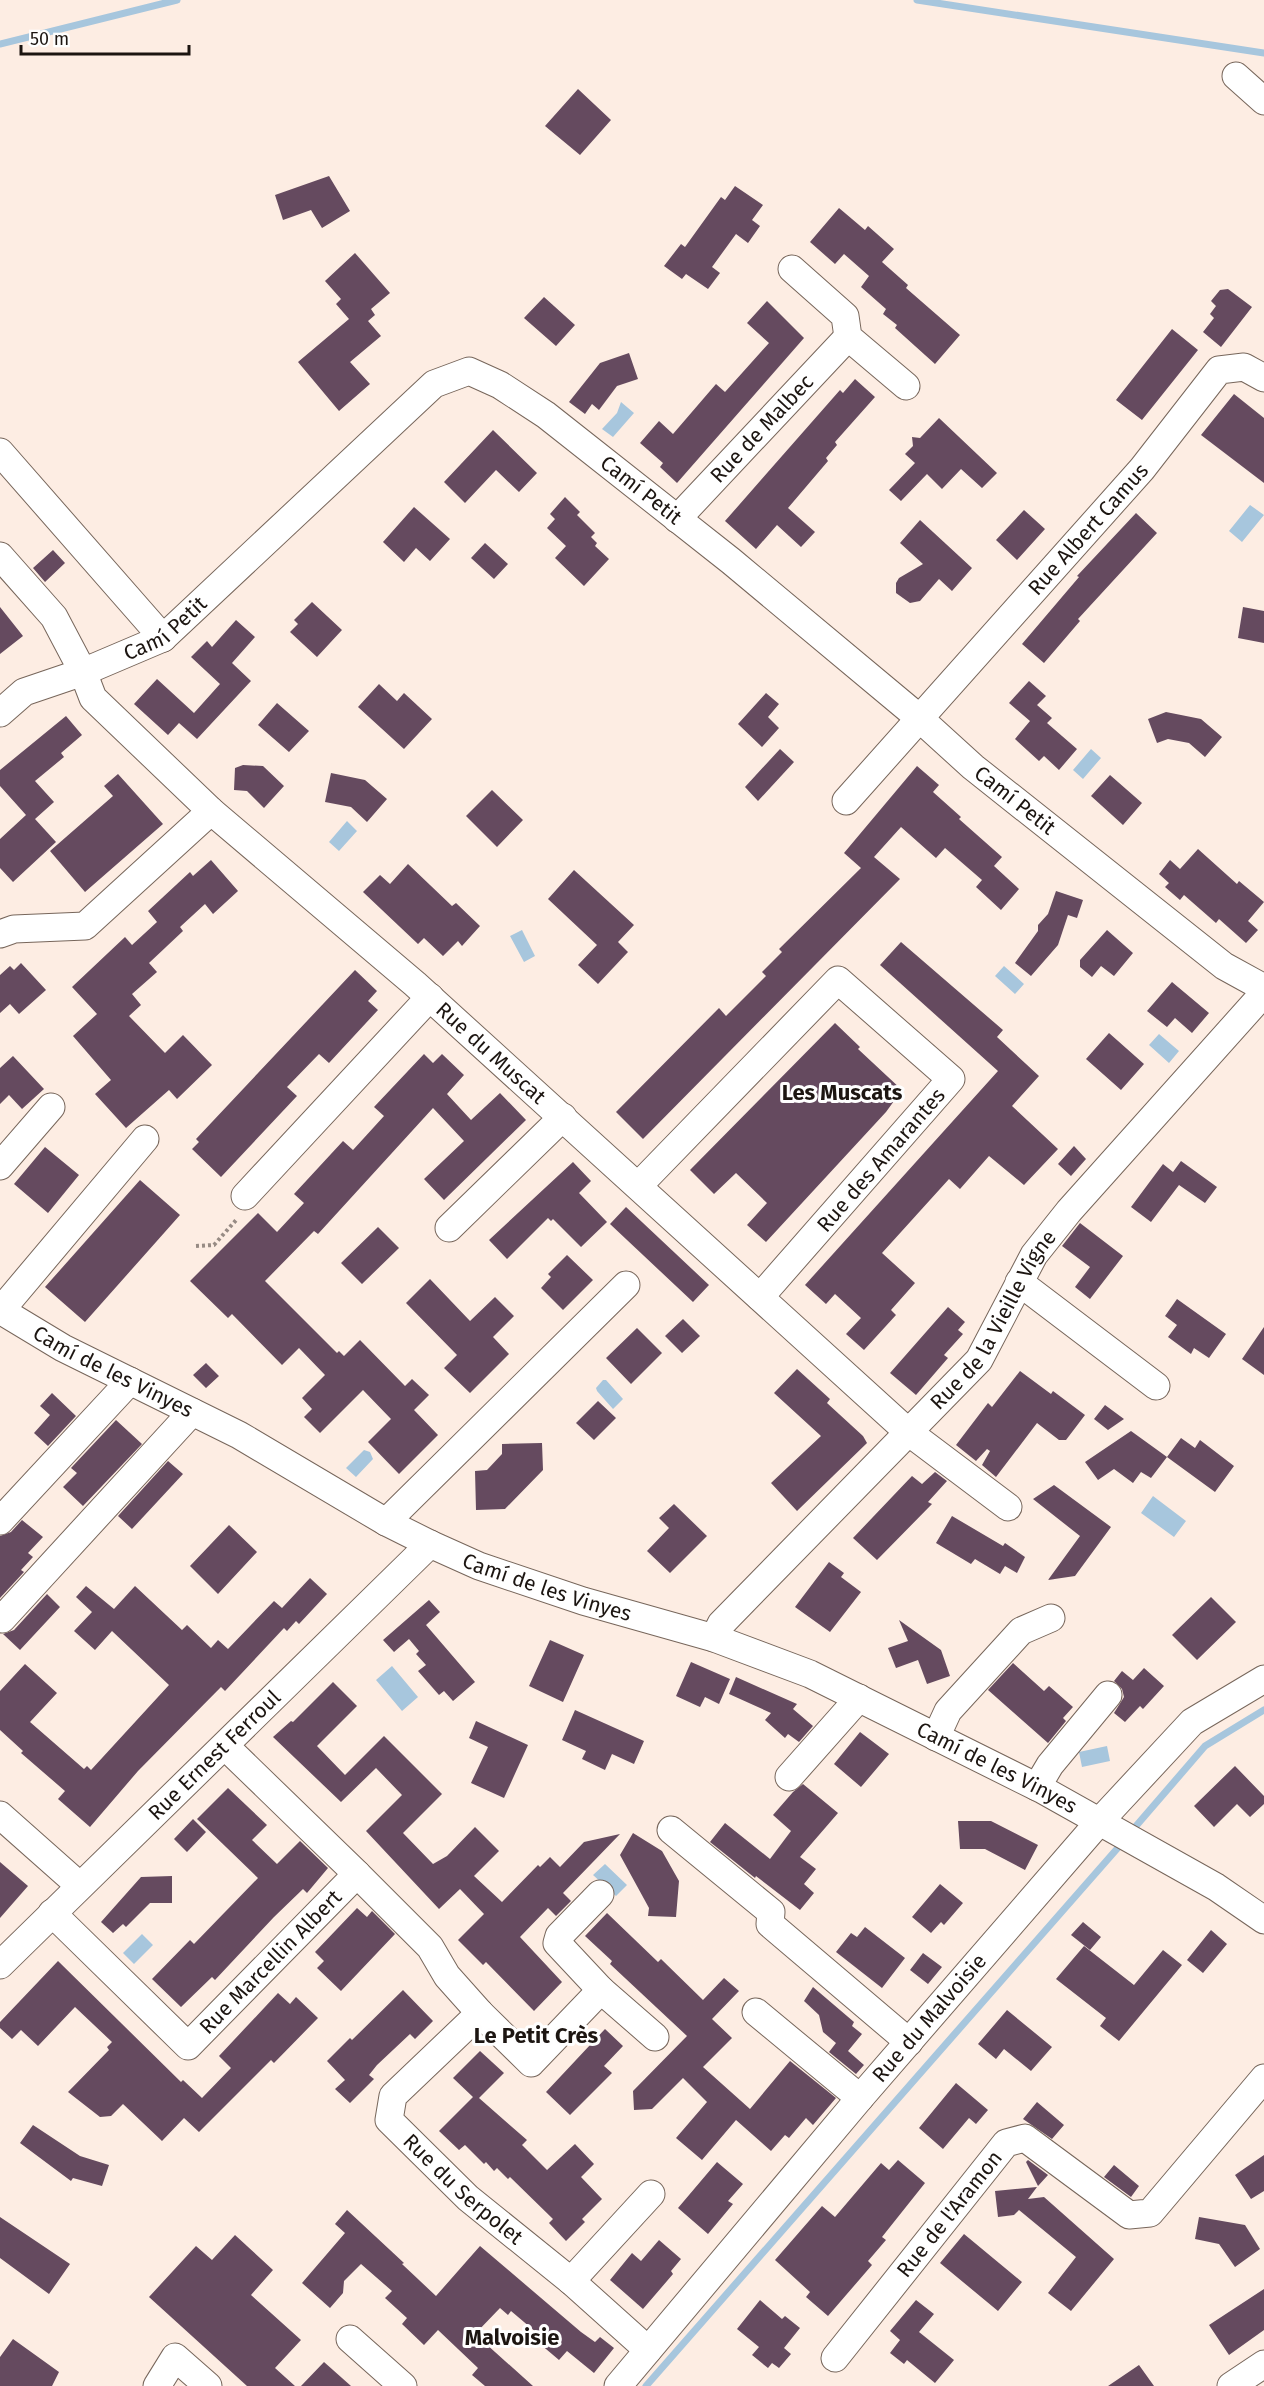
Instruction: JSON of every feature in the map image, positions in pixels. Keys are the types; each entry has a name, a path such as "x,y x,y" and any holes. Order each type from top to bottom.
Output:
{"street":[{"path":"1236,75 1264,100"},
{"path":"792,269 845,316 848,336 906,386"},
{"name":"Rue de Malbec","path":"677,519 848,336"},
{"name":"Rue Albert Camus","path":"846,801 918,717 1142,469 1219,370 1244,367 1264,378"},
{"name":"Camí Petit","path":"0,713 24,692 83,672 163,638 434,384 469,371 500,385 546,415 677,519 918,717 973,767 1224,966 1264,988"},
{"path":"0,452 163,638"},
{"name":"Rue du Muscat","path":"0,556 54,617 83,672 93,698 211,811 430,997 907,1431 1008,1508"},
{"path":"0,934 14,929 85,926 211,811"},
{"name":"Rue des Amarantes","path":"639,1185 838,980 951,1079 760,1297"},
{"name":"Rue de la Vieille Vigne","path":"714,1638 721,1623 979,1360 1034,1255 1069,1211 1264,993"},
{"path":"245,1196 430,997"},
{"path":"0,1166 51,1107"},
{"path":"449,1228 563,1117"},
{"path":"0,1310 145,1139"},
{"path":"1019,1282 1156,1386"},
{"path":"386,1522 626,1285"},
{"name":"Camí de les Vinyes","path":"0,1310 63,1348 239,1435 386,1522 430,1544 479,1566 573,1598 714,1638 810,1674 1037,1787 1216,1887 1264,1920"},
{"path":"0,1521 129,1381"},
{"path":"2,1619 192,1412"},
{"name":"Rue Ernest Ferroul","path":"0,1965 430,1544"},
{"path":"936,1737 948,1711 1021,1631 1051,1618"},
{"name":"Rue du Malvoisie","path":"618,2386 860,2098 1105,1825 1192,1722 1250,1685 1264,1679"},
{"path":"1037,1787 1050,1765 1108,1695"},
{"path":"789,1777 859,1698"},
{"name":"Rue Marcellin Albert","path":"52,1913 188,2046 357,1874 225,1746"},
{"path":"0,1815 80,1886"},
{"path":"671,1830 771,1912 770,1924 909,2042"},
{"path":"357,1874 430,1947 447,1976 480,2013 531,2063 601,1990"},
{"path":"600,1894 559,1936 556,1943 601,1990 655,2037"},
{"path":"756,2012 860,2098"},
{"name":"Rue du Serpolet","path":"480,2013 393,2096 389,2120 468,2198 571,2281 648,2350"},
{"name":"Rue de l'Aramon","path":"835,2358 1006,2143 1025,2138 1129,2215 1150,2212 1264,2078"},
{"path":"571,2281 651,2193"},
{"path":"350,2339 403,2386"},
{"path":"157,2386 175,2357 208,2386"},
{"path":"1231,2386 1264,2364"}],"path":[{"path":"196,1246 214,1245 245,1210 245,1196"}],"water":[{"path":"621,402 634,413 613,437 602,429 617,413"},
{"path":"1250,505 1264,515 1242,542 1229,531"},
{"path":"1091,749 1101,758 1083,779 1073,770"},
{"path":"347,821 357,831 339,851 329,842"},
{"path":"522,930 535,956 524,962 510,936"},
{"path":"1004,966 1024,984 1015,994 995,976"},
{"path":"1159,1034 1179,1051 1169,1063 1149,1045"},
{"path":"603,1380 606,1380 623,1399 613,1409 597,1391 596,1388"},
{"path":"364,1450 370,1452 373,1459 356,1477 346,1468"},
{"path":"1153,1496 1186,1521 1174,1537 1141,1513"},
{"path":"392,1666 418,1697 402,1711 376,1680"},
{"path":"1107,1746 1110,1761 1082,1767 1079,1752"},
{"path":"605,1864 627,1885 616,1896 593,1875"},
{"path":"142,1934 153,1945 134,1964 123,1953"}],"building":[{"path":"578,89 611,120 580,155 545,126"},
{"path":"329,176 350,211 322,228 311,210 283,220 275,195"},
{"path":"735,186 763,205 752,220 760,226 748,243 736,234 712,267 720,273 708,289 686,274 682,279 664,266 681,244 685,247 721,197 725,200"},
{"path":"839,208 865,230 868,226 894,249 882,262 908,285 906,288 960,335 935,364 895,328 897,325 883,314 886,309 861,287 869,276 844,254 835,264 810,242"},
{"path":"355,253 390,293 371,309 375,315 368,321 381,336 350,362 370,384 339,411 298,362 349,319 336,304 341,299 325,281"},
{"path":"1228,289 1252,307 1221,347 1203,332 1214,318 1210,314 1216,306 1211,301 1220,290"},
{"path":"544,297 575,325 556,346 524,318"},
{"path":"767,301 804,338 677,483 660,467 663,463 640,443 659,421 673,434 716,384 725,392 769,343 747,323"},
{"path":"1172,329 1198,350 1142,420 1116,400"},
{"path":"629,353 638,379 617,386 599,410 592,404 585,414 569,402 600,363"},
{"path":"855,379 875,397 835,442 837,445 826,458 828,461 788,508 815,532 801,547 777,525 756,549 725,521 840,390 843,393"},
{"path":"1234,394 1264,418 1264,483 1201,435"},
{"path":"939,418 997,473 982,488 961,469 942,489 927,474 901,501 889,490 915,463 905,454 913,446 912,437 920,438"},
{"path":"493,430 537,473 519,492 496,470 465,503 444,482"},
{"path":"565,497 580,512 577,515 595,533 591,537 597,543 595,546 609,559 584,586 555,558 566,546 547,528 555,519 550,514"},
{"path":"414,507 450,539 430,561 416,548 404,562 383,542"},
{"path":"1024,510 1045,529 1017,560 996,540"},
{"path":"1136,513 1157,533 1078,619 1080,621 1044,663 1022,644 1079,577 1077,576"},
{"path":"920,520 972,568 952,591 939,579 920,601 910,603 896,593 896,583 899,578 923,564 900,543"},
{"path":"485,543 508,564 494,579 471,558"},
{"path":"53,550 65,563 45,582 33,568"},
{"path":"312,602 342,630 317,657 290,632 298,624 294,620"},
{"path":"0,607 23,636 0,654"},
{"path":"1243,607 1264,611 1264,643 1238,638"},
{"path":"236,620 255,637 232,663 251,681 197,739 179,723 168,735 134,704 157,679 194,713 220,684 191,657 207,641 212,647"},
{"path":"1029,681 1046,696 1037,705 1052,718 1047,723 1077,749 1059,770 1044,756 1039,761 1015,739 1030,721 1009,703"},
{"path":"379,684 397,701 404,693 432,719 404,749 358,707"},
{"path":"766,693 779,704 768,717 779,728 762,747 738,724"},
{"path":"277,703 309,731 289,752 258,725"},
{"path":"1166,712 1201,719 1222,737 1205,757 1189,743 1168,739 1157,743 1148,719"},
{"path":"66,716 82,735 61,753 64,757 35,781 54,802 35,819 56,842 13,882 0,868 0,839 26,815 0,786 0,770"},
{"path":"780,749 794,762 758,801 745,787"},
{"path":"243,765 263,766 284,786 264,808 247,791 234,790 235,768"},
{"path":"917,766 939,785 933,792 961,817 959,819 1002,857 994,866 1019,889 1001,910 976,887 982,880 945,848 936,858 901,827 874,857 900,879 643,1139 616,1112 719,1008 726,1016 766,976 762,972 782,952 779,949 861,868 844,853"},
{"path":"331,773 365,780 387,799 367,822 351,807 325,802"},
{"path":"118,774 163,824 85,892 50,851 113,796 104,786"},
{"path":"1110,775 1142,803 1123,825 1091,796"},
{"path":"492,790 523,820 497,847 466,816"},
{"path":"1198,849 1237,884 1239,881 1264,902 1248,921 1258,930 1246,943 1219,919 1216,923 1184,895 1180,900 1165,887 1169,883 1159,874 1170,860 1180,869"},
{"path":"211,860 238,891 213,914 205,904 180,927 183,931 149,963 157,972 132,994 141,1005 129,1016 165,1053 183,1035 212,1065 177,1099 169,1090 126,1128 95,1094 111,1080 73,1036 97,1014 72,987 125,937 132,945 157,922 148,911 190,872 193,876"},
{"path":"408,864 452,906 456,903 480,926 462,946 458,941 443,956 424,938 418,944 363,892 380,875 390,884"},
{"path":"574,870 634,925 618,942 628,952 598,984 578,965 597,945 548,899"},
{"path":"1056,891 1083,900 1077,918 1068,915 1058,945 1031,976 1015,963 1038,931 1038,925 1048,914"},
{"path":"1107,930 1133,953 1114,976 1101,966 1092,977 1080,967 1080,960"},
{"path":"901,942 1003,1030 997,1037 1039,1076 1012,1106 1058,1149 1024,1185 989,1156 960,1189 949,1179 882,1253 915,1283 891,1310 896,1315 864,1350 846,1334 861,1318 835,1294 826,1304 805,1285 998,1071 880,965"},
{"path":"21,963 46,990 19,1014 10,1004 0,1013 0,975 10,966 14,970"},
{"path":"355,970 377,991 368,1001 378,1010 329,1063 319,1054 287,1087 297,1096 221,1177 192,1149 199,1142 196,1139"},
{"path":"1172,982 1209,1013 1192,1033 1175,1018 1167,1027 1147,1011"},
{"path":"835,1023 860,1047 858,1049 902,1090 886,1112 766,1242 747,1225 767,1203 736,1173 714,1194 690,1170"},
{"path":"1109,1033 1144,1064 1121,1090 1086,1059"},
{"path":"424,1054 433,1063 442,1054 464,1075 447,1094 471,1120 500,1093 526,1120 444,1200 424,1179 464,1141 433,1108 318,1234 314,1231 265,1281 337,1353 339,1351 344,1356 360,1340 405,1386 412,1379 429,1395 414,1410 438,1435 399,1474 368,1442 391,1419 363,1390 320,1433 304,1417 312,1409 302,1398 325,1375 299,1348 282,1365 232,1314 228,1318 190,1281 258,1213 277,1232 304,1203 294,1194 343,1141 353,1150 384,1116 374,1107"},
{"path":"13,1056 44,1089 22,1109 9,1095 0,1104 0,1068"},
{"path":"1074,1146 1086,1159 1071,1176 1058,1164"},
{"path":"45,1147 79,1175 48,1213 14,1184"},
{"path":"1181,1161 1217,1187 1205,1203 1179,1185 1151,1222 1131,1207 1163,1164 1173,1172"},
{"path":"573,1162 591,1181 579,1193 607,1222 581,1247 553,1219 551,1221 548,1218 507,1259 489,1240"},
{"path":"140,1180 180,1215 85,1322 45,1287"},
{"path":"626,1207 709,1285 693,1302 610,1224"},
{"path":"1080,1223 1123,1256 1090,1299 1075,1287 1090,1267 1062,1246"},
{"path":"378,1227 399,1248 362,1284 341,1263"},
{"path":"567,1255 593,1280 563,1310 541,1288 551,1277 548,1274"},
{"path":"430,1279 470,1321 495,1297 514,1316 493,1337 509,1354 470,1393 444,1368 457,1355 406,1303"},
{"path":"1177,1299 1226,1334 1209,1358 1194,1348 1191,1354 1168,1337 1177,1325 1165,1316"},
{"path":"948,1307 965,1322 958,1330 963,1334 944,1355 948,1358 916,1395 890,1373"},
{"path":"683,1319 700,1336 682,1353 665,1336"},
{"path":"1264,1327 1264,1375 1242,1359"},
{"path":"637,1328 662,1353 631,1384 606,1358"},
{"path":"206,1363 219,1376 206,1388 193,1375"},
{"path":"797,1369 830,1399 827,1403 863,1436 867,1443 797,1511 771,1483 821,1436 774,1393"},
{"path":"1020,1371 1051,1394 1053,1391 1085,1415 1066,1440 1059,1440 1037,1423 996,1477 982,1465 990,1451 987,1449 976,1461 956,1445 988,1403 992,1407"},
{"path":"52,1393 76,1416 48,1446 34,1433 50,1415 40,1406"},
{"path":"598,1401 616,1418 594,1440 576,1423"},
{"path":"1105,1405 1124,1419 1108,1430 1094,1419"},
{"path":"116,1420 142,1444 83,1506 63,1487 77,1473 71,1468"},
{"path":"1131,1431 1167,1457 1151,1478 1141,1472 1133,1483 1114,1469 1098,1480 1085,1462"},
{"path":"1181,1438 1195,1448 1200,1440 1234,1466 1215,1492 1167,1457"},
{"path":"542,1443 543,1470 505,1509 476,1510 475,1471 487,1470 502,1454 502,1444"},
{"path":"168,1461 183,1474 132,1529 118,1516"},
{"path":"935,1472 947,1481 928,1502 932,1504 877,1560 853,1538 912,1476 922,1484"},
{"path":"1054,1485 1111,1527 1075,1576 1048,1580 1080,1536 1033,1499"},
{"path":"674,1504 707,1536 670,1573 647,1551 669,1528 659,1518"},
{"path":"952,1516 1003,1546 1005,1543 1025,1557 1017,1573 1005,1566 1000,1574 975,1559 971,1564 936,1543"},
{"path":"22,1520 43,1537 28,1553 33,1557 21,1570 24,1572 0,1598 0,1536 11,1532"},
{"path":"229,1525 257,1552 218,1594 190,1566"},
{"path":"829,1562 844,1573 841,1577 861,1592 830,1632 795,1607"},
{"path":"310,1578 327,1594 299,1624 296,1621 287,1631 284,1628 225,1691 221,1687 138,1771 90,1827 58,1799 65,1791 21,1753 23,1751 0,1730 0,1691 25,1664 57,1693 30,1722 84,1769 87,1766 91,1770 169,1685 112,1631 95,1650 74,1631 92,1612 76,1597 86,1586 114,1609 135,1586 182,1630 187,1625 211,1648 218,1640 228,1649 274,1601 282,1608"},
{"path":"47,1594 60,1607 20,1650 3,1634 14,1630"},
{"path":"1211,1597 1236,1622 1197,1660 1172,1635"},
{"path":"429,1600 440,1612 426,1625 475,1682 453,1701 444,1691 439,1695 418,1671 426,1665 416,1654 419,1651 409,1639 394,1652 383,1640"},
{"path":"899,1620 941,1650 950,1676 927,1684 918,1660 896,1668 888,1648 908,1641"},
{"path":"550,1640 584,1655 563,1702 529,1686"},
{"path":"691,1662 730,1679 719,1704 705,1697 700,1707 676,1696"},
{"path":"1013,1663 1044,1691 1049,1686 1073,1707 1063,1718 1066,1721 1048,1743 988,1690"},
{"path":"1144,1668 1164,1686 1143,1709 1140,1706 1125,1722 1114,1713 1124,1697 1122,1689 1114,1681 1122,1671 1133,1680"},
{"path":"736,1677 797,1704 793,1709 813,1726 799,1742 788,1734 785,1738 765,1720 771,1713 729,1694"},
{"path":"333,1682 357,1706 317,1746 345,1775 384,1736 442,1794 403,1833 433,1864 447,1856 475,1827 499,1851 474,1876 502,1902 538,1865 540,1867 550,1857 560,1867 584,1842 620,1834 563,1893 571,1901 556,1916 548,1908 520,1937 562,1982 534,2011 486,1962 483,1965 458,1940 484,1914 460,1889 439,1909 366,1831 402,1795 376,1768 341,1802 273,1737 291,1721 293,1722"},
{"path":"575,1710 644,1741 634,1764 612,1754 605,1770 582,1759 586,1751 562,1740"},
{"path":"476,1721 528,1745 504,1798 471,1783 488,1747 469,1738"},
{"path":"860,1732 889,1754 861,1787 834,1764"},
{"path":"1235,1766 1264,1796 1264,1804 1250,1817 1237,1804 1214,1827 1194,1806"},
{"path":"803,1784 838,1813 800,1857 816,1869 804,1884 814,1893 800,1910 710,1842 725,1823 770,1859 791,1831 773,1815"},
{"path":"228,1788 267,1825 252,1840 277,1864 300,1841 328,1868 307,1893 303,1889 274,1917 215,1980 212,1977 181,2007 152,1979 190,1940 194,1944 258,1878 197,1819"},
{"path":"193,1819 206,1832 187,1852 174,1839"},
{"path":"958,1821 991,1821 1038,1845 1025,1870 985,1849 960,1849"},
{"path":"633,1833 662,1851 679,1881 676,1917 648,1916 649,1908 620,1855"},
{"path":"0,1862 28,1886 0,1918"},
{"path":"172,1876 172,1903 150,1903 126,1927 123,1924 113,1933 101,1922 141,1877"},
{"path":"940,1884 963,1903 944,1925 941,1922 931,1933 912,1917"},
{"path":"357,1908 367,1917 372,1911 395,1934 341,1991 317,1968 324,1961 315,1952"},
{"path":"607,1913 658,1962 661,1959 703,2000 724,1978 739,1991 712,2019 732,2038 703,2067 750,2109 790,2061 836,2098 813,2125 806,2118 789,2138 785,2135 771,2151 736,2120 702,2160 676,2138 707,2102 683,2078 652,2109 634,2110 633,2091 687,2036 610,1964 612,1961 585,1936"},
{"path":"1083,1922 1101,1937 1090,1950 1071,1935"},
{"path":"865,1927 905,1958 882,1988 836,1952 851,1933 857,1937"},
{"path":"1211,1930 1227,1944 1203,1973 1187,1960"},
{"path":"1084,1946 1134,1985 1163,1950 1182,1965 1119,2041 1100,2026 1106,2018 1056,1979"},
{"path":"923,1953 942,1967 928,1984 910,1970"},
{"path":"58,1961 181,2082 183,2080 202,2098 231,2068 219,2056 278,1993 290,2004 296,1997 318,2018 274,2063 271,2060 199,2132 184,2118 162,2141 123,2104 111,2116 100,2117 68,2092 109,2050 107,2047 112,2042 75,2007 38,2046 21,2030 12,2039 0,2028 0,2022"},
{"path":"813,1987 854,2022 852,2026 862,2034 848,2051 864,2065 856,2074 829,2052 836,2043 823,2032 819,2015 804,2001"},
{"path":"403,1990 433,2021 415,2039 410,2034 377,2065 369,2075 374,2079 350,2103 335,2089 345,2080 327,2061"},
{"path":"1007,2010 1052,2047 1031,2071 1004,2049 996,2059 978,2044"},
{"path":"605,2029 623,2046 604,2066 612,2073 570,2115 546,2092"},
{"path":"480,2051 504,2073 479,2098 527,2140 522,2145 547,2170 575,2144 594,2164 581,2177 602,2199 582,2219 585,2222 566,2241 549,2223 553,2219 510,2177 508,2179 497,2168 494,2171 486,2162 484,2164 465,2145 459,2150 439,2131 473,2097 453,2078"},
{"path":"956,2083 988,2110 976,2124 969,2118 943,2149 919,2128"},
{"path":"1037,2102 1064,2125 1052,2139 1023,2119"},
{"path":"33,2125 80,2156 109,2165 102,2186 73,2178 71,2181 20,2143"},
{"path":"1264,2155 1264,2191 1251,2199 1235,2175"},
{"path":"898,2160 925,2183 882,2237 886,2240 868,2261 872,2265 828,2316 806,2297 810,2292 775,2260 822,2206 835,2217 881,2163 889,2170"},
{"path":"1028,2160 1048,2175 1038,2186 1026,2162"},
{"path":"717,2162 743,2184 728,2201 733,2204 708,2234 678,2208"},
{"path":"1114,2165 1139,2186 1131,2197 1104,2177"},
{"path":"1037,2187 1028,2199 1044,2197 1114,2259 1071,2311 1048,2293 1076,2257 1019,2210 1014,2215 998,2217 995,2191"},
{"path":"347,2210 436,2296 480,2246 581,2332 595,2342 600,2337 614,2348 594,2373 567,2351 559,2360 533,2338 537,2333 511,2311 508,2315 500,2308 475,2334 533,2386 485,2386 472,2375 478,2368 438,2330 424,2345 402,2324 407,2318 385,2298 392,2291 361,2264 344,2281 343,2293 330,2308 302,2283 345,2233 335,2224"},
{"path":"0,2217 70,2264 49,2294 0,2258"},
{"path":"1199,2217 1245,2225 1260,2249 1235,2267 1219,2244 1195,2239"},
{"path":"964,2234 1022,2282 998,2311 940,2263"},
{"path":"235,2235 273,2270 251,2295 301,2340 275,2368 295,2386 247,2386 149,2297 196,2246 212,2260"},
{"path":"659,2240 681,2259 671,2271 673,2274 643,2309 610,2280 632,2253 641,2261"},
{"path":"1264,2289 1264,2330 1229,2355 1209,2325"},
{"path":"760,2300 782,2319 785,2316 800,2328 784,2348 791,2354 779,2368 772,2363 768,2368 752,2355 759,2347 737,2329"},
{"path":"916,2300 934,2314 919,2332 954,2360 935,2383 907,2360 904,2364 890,2353 900,2340 890,2331"},
{"path":"13,2339 59,2372 52,2386 0,2386 0,2357"},
{"path":"324,2362 351,2386 301,2386"},
{"path":"1139,2365 1154,2386 1108,2386"}],"waterway":[{"path":"0,44 177,0"},
{"path":"917,0 1264,53"},
{"path":"1130,1833 1205,1746 1264,1710"},
{"path":"646,2386 1123,1842"}],"district":[{"name":"Les Muscats","path":"842,1092"},
{"name":"Le Petit Crès","path":"536,2035"},
{"name":"Malvoisie","path":"512,2337"}]}
